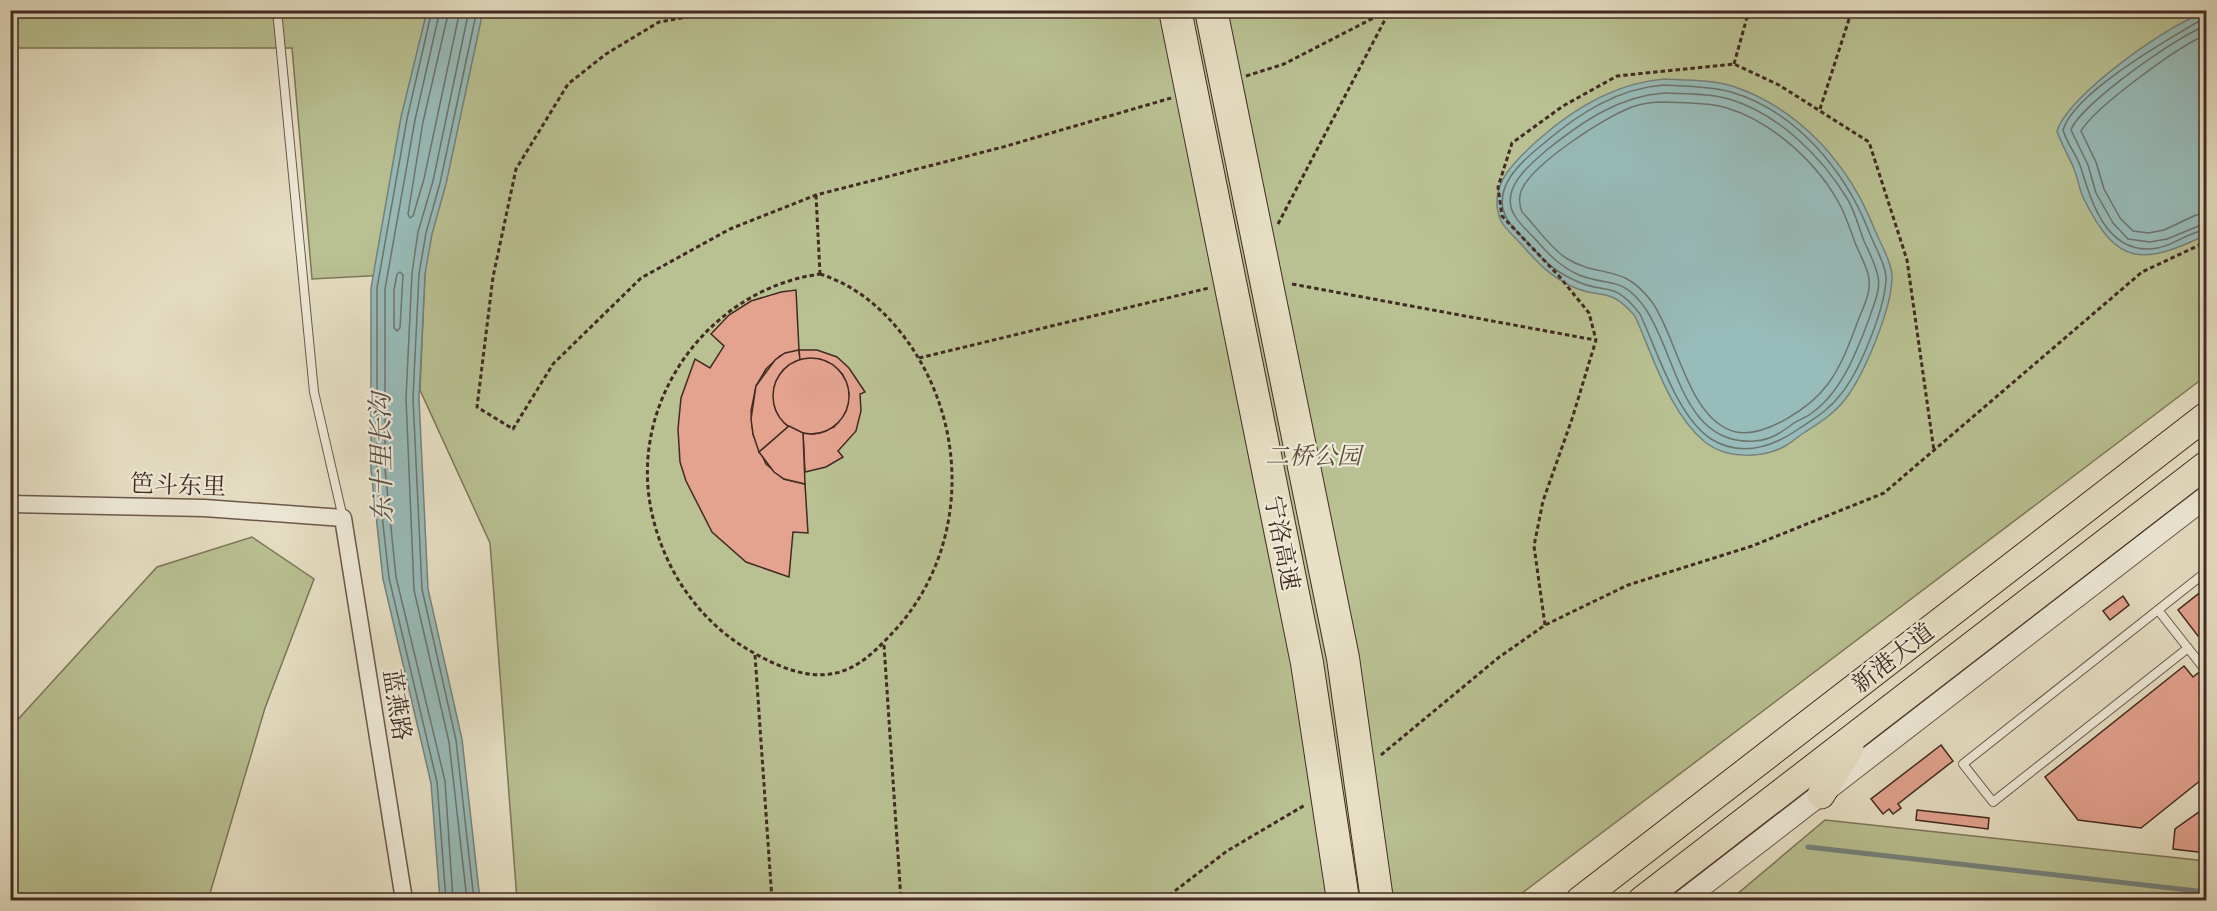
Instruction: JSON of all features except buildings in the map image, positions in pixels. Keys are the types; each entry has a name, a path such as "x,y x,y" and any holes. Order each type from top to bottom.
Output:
{"highway":[{"name":"宁洛高速","path":"1175,10 1307,663 1343,900"},
{"name":"宁洛高速","path":"1211,10 1343,658 1377,900"}],"main road":[{"name":"新港大道","path":"1580,900 2206,416"},
{"name":"新港大道","path":"1642,900 2206,465"},
{"path":"2142,466 2129,488 2129,501 2142,506 2206,480"},
{"path":"1968,600 1985,600 1995,604 1995,613 1987,633"},
{"path":"1821,795 1860,732"}],"street":[{"path":"1684,900 2206,497"},
{"name":"笆斗东里","path":"10,504 204,508 343,518"},
{"name":"蓝燕路","path":"343,518 404,900"}],"lane":[{"path":"277,10 314,392 343,518"},
{"path":"2188,648 1993,802 1963,764 2206,572"},
{"path":"2158,610 2206,671"}],"path":[{"path":"727,10 659,22 606,54 568,84 516,169 493,277 477,407 513,429 553,364 640,278 730,229 816,195 1003,147 1172,97"},
{"path":"1239,78 1284,64 1390,10"},
{"path":"1278,226 1390,10"},
{"path":"1734,64 1749,10"},
{"path":"1820,109 1852,10"},
{"path":"1545,625 1534,546 1543,501 1596,340 1589,314 1559,276 1502,216 1498,187 1512,143 1563,105 1617,76 1734,64 1779,85 1869,142 1907,260 1935,451"},
{"path":"816,195 820,274"},
{"path":"1373,760 1498,658 1545,625 1628,585 1752,546 1884,493 2142,272 2206,242"},
{"path":"820,274 843,281 871,302 896,326 915,351 933,384 948,428 952,497 944,541 932,573 916,602 884,644 854,666 836,674 813,675 755,655 714,624 691,599 672,570 655,529 648,484 651,440 663,396 692,347 714,322 741,302 771,285 792,278 820,274"},
{"path":"884,644 901,900"},
{"path":"755,655 771,900"},
{"path":"1163,900 1227,851 1305,805"}],"green space":[{"name":"二桥公园","path":"11,10 2206,11 2206,376 1513,900 517,900 490,543 420,390 425,273 312,279 292,48 11,48"},
{"path":"252,537 314,579 265,708 208,900 11,900 11,727 157,567"},
{"path":"1825,820 2206,861 2206,900 1730,900"}],"water":[{"name":"东十里长沟","path":"427,11 483,11 425,274 419,398 428,589 462,739 480,900 440,900 431,783 383,579 371,470 371,288 401,117"},
{"path":"2206,12 2206,235 2165,252 2148,255 2134,254 2120,248 2108,238 2096,221 2082,195 2074,169 2057,131 2065,116 2099,80 2169,30"},
{"path":"1664,79 1710,82 1735,87 1759,97 1801,125 1820,142 1851,183 1864,205 1892,273 1891,292 1882,323 1869,357 1847,397 1822,421 1778,450 1756,455 1734,454 1723,452 1705,442 1692,430 1672,400 1635,316 1611,296 1571,286 1550,273 1505,227 1497,208 1497,197 1505,175 1520,157 1551,129 1596,99 1646,81"}],"waterway":[{"path":"1808,847 2206,892"}]}
